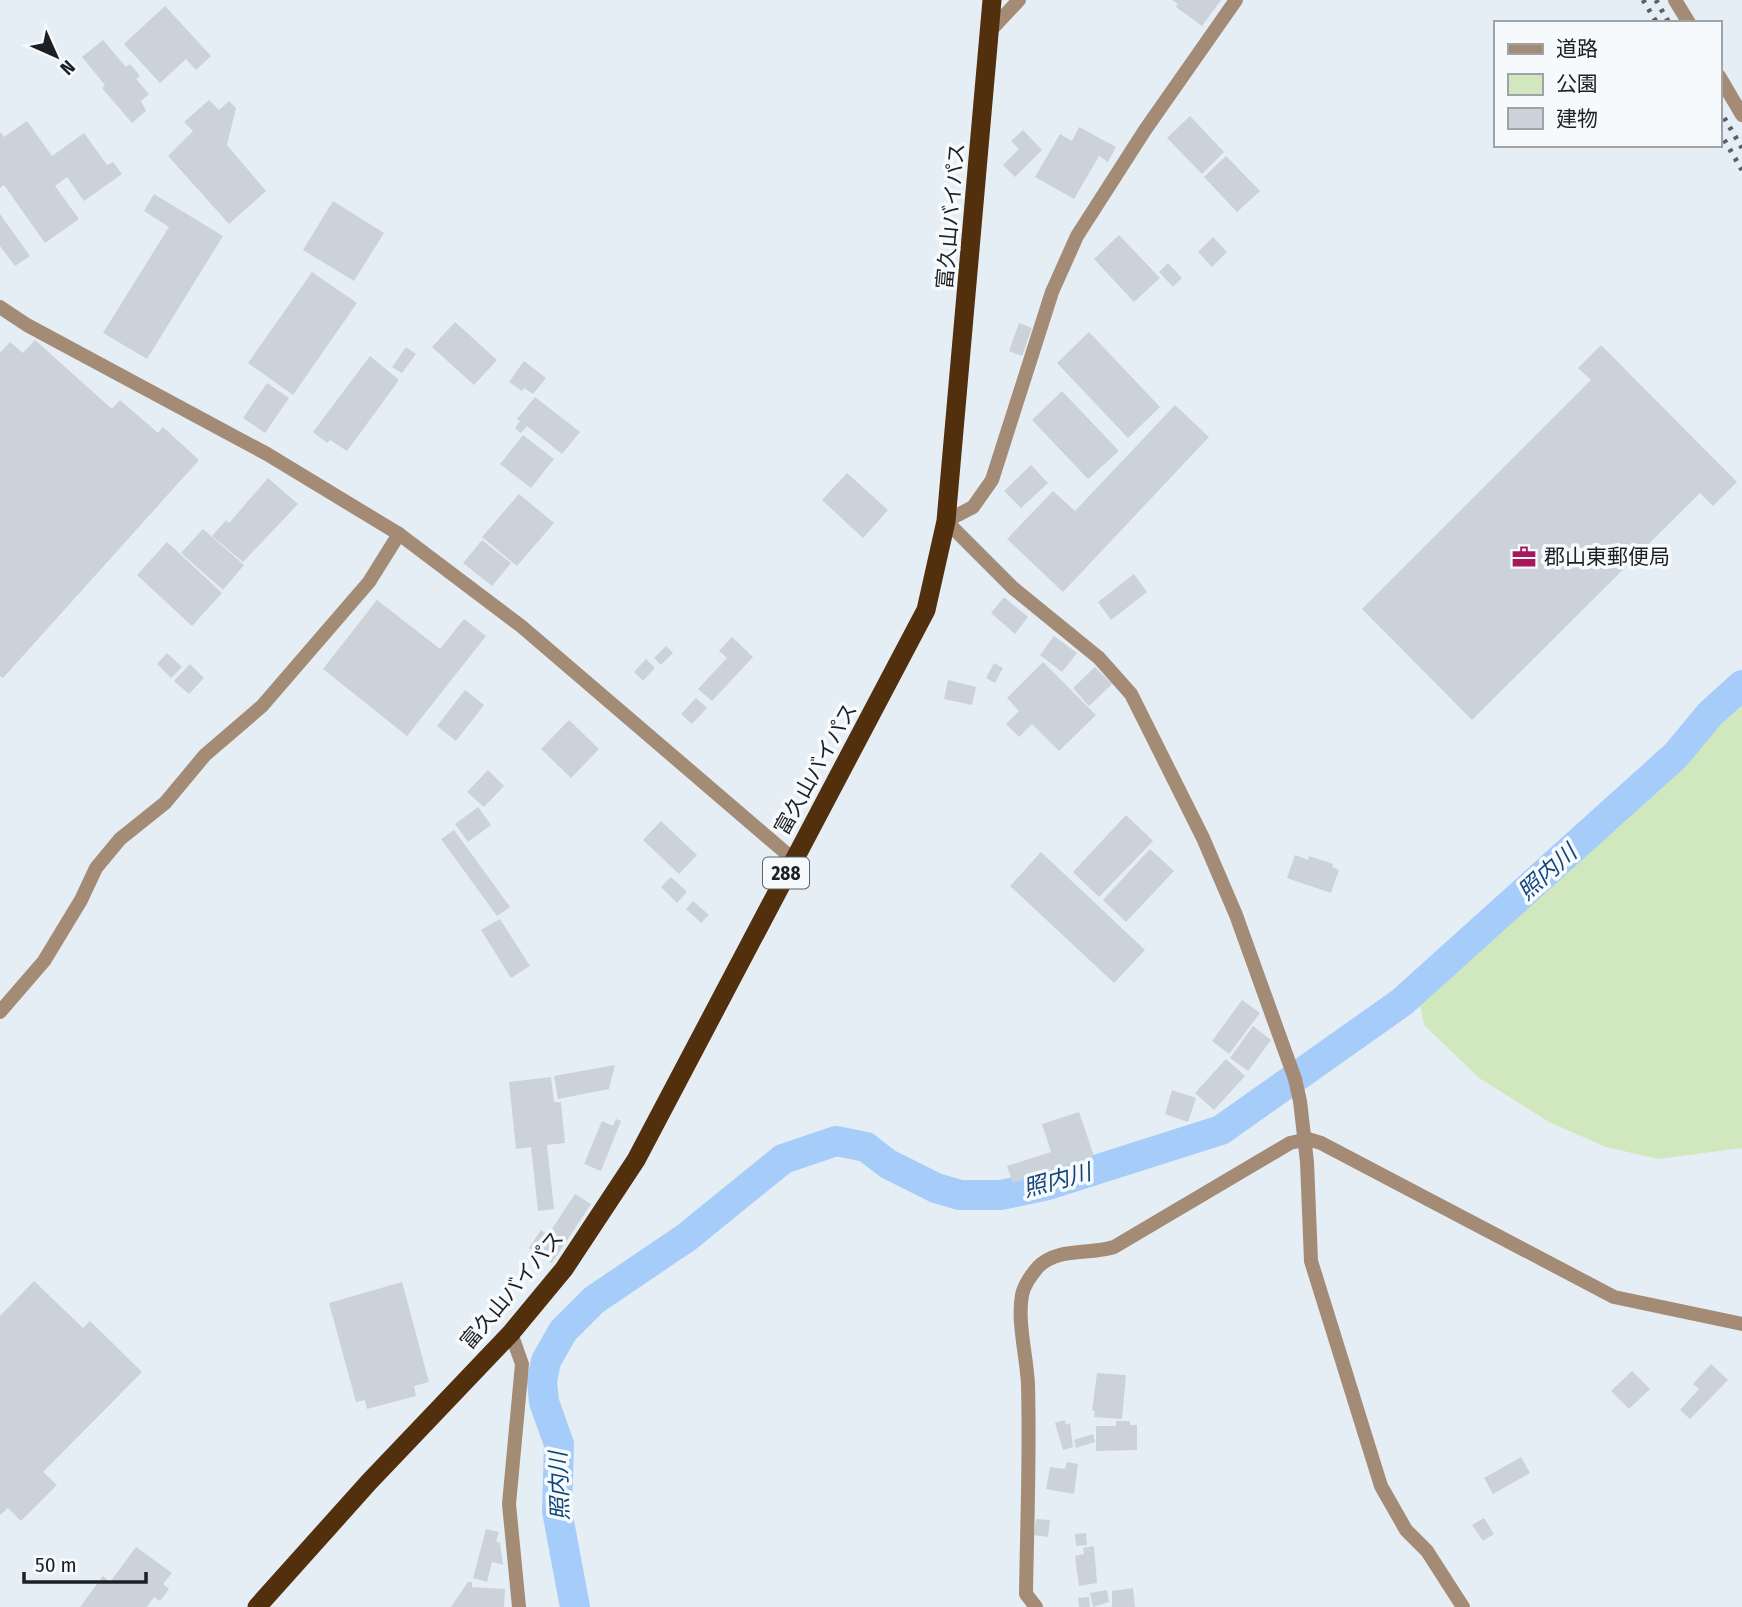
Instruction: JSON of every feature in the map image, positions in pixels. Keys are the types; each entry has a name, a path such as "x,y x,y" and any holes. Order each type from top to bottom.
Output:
{"highway":[{"name":"富久山バイパス","path":"257,1607 369,1482 511,1333 565,1269 636,1160 926,610 946,521 992,0"}],"street":[{"path":"990,31 1019,0"},
{"path":"1236,0 1077,236 1052,292 992,480 973,507 946,521 1013,588 1099,658 1131,694 1203,838 1236,915 1295,1079 1304,1139 1311,1261 1381,1486 1406,1530 1427,1551 1462,1607"},
{"path":"1675,0 1688,21"},
{"path":"1721,79 1742,115"},
{"path":"0,307 27,325 278,461 399,534 521,626 793,859"},
{"path":"0,1012 44,961 104,858 120,839 165,803 205,755 262,706 369,582 399,534"},
{"path":"1036,1607 1026,1594 1028,1384 1022,1310 1027,1283 1048,1259 1061,1254 1094,1252 1114,1247 1290,1143 1304,1139 1321,1143 1614,1297 1742,1324"},
{"path":"511,1333 522,1364 509,1504 519,1607"}],"green space":[{"path":"1742,694 1742,1148 1658,1159 1606,1147 1549,1122 1479,1078 1424,1025 1418,993 1649,793 1707,736"}],"building":[{"path":"1172,0 1221,0 1202,26 1176,7 1178,4"},
{"path":"165,6 211,56 196,70 186,59 160,83 124,44"},
{"path":"103,40 126,67 130,64 140,76 136,79 149,94 141,101 146,111 132,123 102,88 105,85 82,57"},
{"path":"209,100 219,110 229,101 236,108 227,145 266,191 229,224 168,156 193,131 184,122"},
{"path":"1190,116 1224,152 1202,174 1167,138"},
{"path":"27,121 52,156 84,133 107,165 113,162 122,174 84,201 67,177 55,186 79,219 45,243 4,185 0,188 0,132 4,137"},
{"path":"1079,127 1116,147 1108,162 1099,156 1074,199 1035,177 1060,134 1072,141"},
{"path":"1023,130 1042,150 1015,177 1003,165 1019,149 1011,141"},
{"path":"1226,156 1260,191 1237,212 1204,177"},
{"path":"154,194 223,236 147,359 103,333 169,227 144,211"},
{"path":"333,201 384,233 354,281 303,250"},
{"path":"0,214 30,256 15,266 0,246"},
{"path":"1119,235 1160,278 1134,302 1094,259"},
{"path":"1213,237 1227,252 1212,267 1198,252"},
{"path":"1168,263 1182,278 1173,287 1159,272"},
{"path":"312,272 357,303 293,395 248,363"},
{"path":"455,322 497,360 474,385 432,347"},
{"path":"1019,323 1032,328 1022,356 1009,351"},
{"path":"1089,332 1160,407 1128,438 1057,363"},
{"path":"35,340 112,409 120,400 158,433 163,427 199,460 3,678 0,676 0,353 10,342 23,353"},
{"name":"郡山東郵便局","path":"1601,345 1737,482 1713,506 1700,493 1472,720 1362,609 1591,380 1578,368"},
{"path":"406,347 416,354 402,373 392,367"},
{"path":"370,356 399,380 347,451 330,440 327,443 313,432"},
{"path":"524,361 546,378 533,394 524,388 522,391 509,382"},
{"path":"267,383 289,398 265,433 243,418"},
{"path":"1062,391 1119,451 1088,479 1032,420"},
{"path":"535,397 580,432 562,454 527,426 521,433 515,428 520,421 517,419"},
{"path":"1175,405 1209,437 1063,592 1007,539 1053,491 1075,511"},
{"path":"523,435 554,459 531,488 500,464"},
{"path":"1031,465 1048,483 1021,508 1004,491"},
{"path":"847,473 888,510 863,538 822,500"},
{"path":"268,478 298,504 243,562 212,536 226,520 229,523"},
{"path":"519,494 554,523 517,566 482,537"},
{"path":"203,529 244,565 223,590 181,553"},
{"path":"482,540 511,563 492,586 463,563"},
{"path":"167,542 222,593 192,626 137,575"},
{"path":"1134,574 1147,592 1111,620 1098,602"},
{"path":"1004,597 1028,617 1015,634 991,613"},
{"path":"377,600 440,649 464,619 486,636 407,736 323,669"},
{"path":"1054,636 1077,653 1062,672 1040,655"},
{"path":"732,637 753,657 712,701 698,689 727,658 719,651"},
{"path":"666,646 673,653 661,665 654,658"},
{"path":"167,653 182,667 171,678 157,664"},
{"path":"646,659 655,668 643,681 634,672"},
{"path":"1043,662 1096,715 1059,751 1032,724 1019,737 1006,724 1019,711 1007,698"},
{"path":"994,663 1003,668 995,683 986,678"},
{"path":"190,664 204,678 189,694 174,681"},
{"path":"1095,667 1112,684 1089,706 1073,688"},
{"path":"948,680 976,687 972,705 944,699"},
{"path":"465,690 484,705 456,741 437,726"},
{"path":"696,698 707,708 692,724 681,714"},
{"path":"569,720 599,749 571,778 541,749"},
{"path":"488,770 504,786 484,807 467,792"},
{"path":"478,807 491,825 468,842 455,824"},
{"path":"1126,815 1153,841 1099,897 1073,872"},
{"path":"661,821 697,855 679,874 643,840"},
{"path":"454,830 510,907 497,916 441,839"},
{"path":"1150,849 1174,871 1126,922 1103,900"},
{"path":"1041,852 1145,950 1114,983 1010,886"},
{"path":"1295,855 1308,860 1309,856 1333,864 1332,867 1339,870 1331,893 1287,878"},
{"path":"671,877 687,892 677,903 661,887"},
{"path":"693,901 709,915 701,923 686,909"},
{"path":"500,919 530,966 511,978 481,930"},
{"path":"1242,1000 1260,1013 1229,1054 1212,1041"},
{"path":"1253,1026 1271,1040 1248,1071 1230,1058"},
{"path":"1226,1059 1245,1076 1214,1110 1195,1093"},
{"path":"615,1065 609,1089 558,1099 554,1076"},
{"path":"551,1077 554,1102 561,1102 565,1143 547,1145 554,1209 538,1211 531,1147 516,1149 509,1082"},
{"path":"1172,1090 1196,1098 1188,1122 1165,1114"},
{"path":"1079,1112 1094,1156 1013,1183 1007,1166 1051,1152 1042,1124"},
{"path":"616,1119 621,1121 601,1171 584,1164 602,1121 613,1126"},
{"path":"575,1194 591,1204 552,1263 529,1248 541,1230 548,1235"},
{"path":"34,1281 83,1328 90,1321 142,1372 43,1472 57,1485 21,1521 8,1508 0,1515 0,1316"},
{"path":"402,1282 429,1382 414,1386 416,1396 367,1409 365,1400 356,1402 329,1303"},
{"path":"1711,1364 1728,1380 1690,1419 1680,1410 1699,1389 1693,1384"},
{"path":"1632,1371 1650,1389 1629,1409 1611,1391"},
{"path":"1097,1373 1126,1375 1122,1419 1094,1417 1095,1411 1092,1411"},
{"path":"1065,1420 1066,1425 1070,1423 1073,1447 1063,1450 1055,1423"},
{"path":"1116,1421 1130,1421 1130,1425 1137,1425 1137,1450 1096,1451 1096,1426 1116,1426"},
{"path":"1093,1434 1095,1442 1076,1448 1074,1440"},
{"path":"1521,1457 1530,1473 1493,1494 1484,1478"},
{"path":"1067,1462 1078,1464 1074,1494 1046,1489 1050,1467 1065,1469"},
{"path":"1484,1518 1494,1534 1483,1541 1472,1525"},
{"path":"1036,1519 1050,1520 1048,1537 1034,1535"},
{"path":"486,1529 499,1532 496,1541 500,1543 503,1565 492,1562 487,1582 473,1578"},
{"path":"1086,1533 1087,1545 1076,1546 1075,1534"},
{"path":"1094,1546 1097,1583 1079,1586 1075,1556 1084,1554 1083,1548"},
{"path":"136,1547 172,1573 163,1584 169,1589 160,1601 154,1597 147,1607 80,1607 103,1576 110,1582"},
{"path":"468,1582 472,1582 472,1587 505,1589 504,1607 451,1607"},
{"path":"1133,1588 1135,1607 1112,1607 1112,1591"},
{"path":"1107,1590 1109,1602 1093,1607 1090,1593"},
{"path":"1089,1597 1090,1607 1079,1607 1078,1598"}],"waterway":[{"name":"照内川","path":"575,1607 557,1511 559,1444 544,1402 542,1381 546,1361 563,1331 594,1300 687,1237 783,1159 836,1141 866,1147 888,1164 936,1188 960,1195 1001,1195 1048,1185 1221,1130 1402,1002 1676,755 1710,714 1742,685"}],"railway":[{"path":"1643,0 1656,21"},
{"path":"1656,0 1668,21"},
{"path":"1721,112 1742,148"},
{"path":"1721,134 1742,170"}],"place":[{"name":"郡山東郵便局","path":"1524,557"}]}
